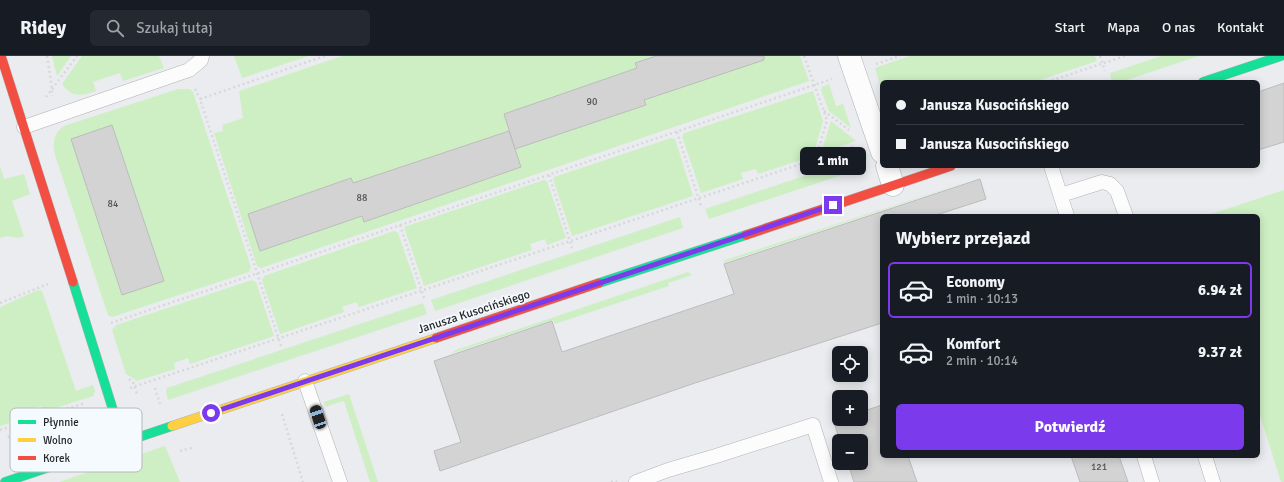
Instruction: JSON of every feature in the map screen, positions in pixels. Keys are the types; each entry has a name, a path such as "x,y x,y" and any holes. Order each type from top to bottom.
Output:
{"street":[{"path":"0,56 24,126 111,408"},
{"path":"1209,80 1281,56"},
{"path":"852,64 874,145"},
{"name":"Janusza Kusocińskiego","path":"142,436 305,381 890,176 939,168"},
{"name":"Janusza Kusocińskiego","path":"5,482 34,472"}],"lane":[{"path":"24,126 189,70 201,60 202,56"},
{"path":"1052,168 1066,214"},
{"path":"1061,196 1102,182 1110,184 1118,190 1125,214"},
{"path":"305,381 340,482"},
{"path":"636,482 668,470 813,425 831,482"},
{"path":"1145,458 1152,482"},
{"path":"1206,458 1213,482"}],"path":[{"path":"24,126 77,56"},
{"path":"280,346 200,99 325,56"},
{"path":"804,56 827,120 817,154 821,166"},
{"path":"88,330 815,85 852,64 900,56"},
{"path":"1100,56 1105,71"},
{"path":"1053,80 1125,56"},
{"path":"824,110 860,139 874,145"},
{"path":"677,132 701,206"},
{"path":"67,408 818,158 874,145"},
{"path":"549,175 572,248"},
{"path":"400,225 424,298"},
{"path":"0,303 70,275"},
{"path":"155,388 161,406"},
{"path":"282,414 304,482"},
{"path":"0,430 10,427"}],"green space":[{"path":"52,56 71,56 57,76"},
{"path":"82,56 159,56 164,68 123,81 120,73 93,82 96,91 77,95 70,92 62,84"},
{"path":"234,56 309,56 242,78"},
{"path":"342,56 800,56 809,81 261,268 257,266 214,133 223,131 222,125 243,118 239,91"},
{"path":"910,56 1095,56 1097,61 1040,80 880,80 880,84 875,68"},
{"path":"1161,56 1199,56 1127,80 1112,80 1110,73"},
{"path":"829,84 836,106 843,104 851,128 829,111 821,90 822,87"},
{"path":"178,89 190,89 193,92 251,267 249,272 112,317 108,315 55,155 54,146 56,135 64,126"},
{"path":"813,91 823,121 813,156 758,174 756,169 741,173 743,179 701,193 682,136 684,133"},
{"path":"831,121 856,141 821,153"},
{"path":"671,138 675,139 693,196 572,236 553,179 554,177"},
{"path":"867,155 865,164 857,170 709,219 705,209"},
{"path":"0,166 4,179 24,174 30,194 12,201 24,236 19,238 6,236 0,238"},
{"path":"982,177 723,263 725,260"},
{"path":"544,180 547,181 566,238 547,245 545,239 530,244 532,250 424,286 404,227"},
{"path":"1284,190 1284,482 1281,482 1260,415 1260,214 1211,214"},
{"path":"680,217 683,228 435,311 431,300"},
{"path":"394,231 398,233 417,288 359,307 356,302 342,307 344,312 280,334 262,280 264,276"},
{"path":"688,272 692,275 668,283 669,286 555,324 553,320 450,354 456,350"},
{"path":"252,280 256,282 274,336 190,364 188,358 174,363 175,369 137,381 126,374 112,330 116,325"},
{"path":"38,290 42,291 76,391 93,385 95,391 93,396 56,408 42,408 41,406 35,408 10,408 10,423 0,426 0,307"},
{"path":"423,303 427,314 168,400 166,391 167,388"},
{"path":"349,394 378,482 370,482 344,401 325,407 324,402"},
{"path":"165,446 180,482 59,482 88,472 142,472 142,454"}],"building":[{"path":"656,56 764,56 764,60 644,100 646,105 515,149 504,114 637,68 635,63"},
{"path":"1284,83 1284,142 1260,149 1260,91"},
{"path":"112,125 164,281 122,295 71,139"},
{"path":"509,131 521,167 364,222 362,216 260,251 248,214 351,178 353,183"},
{"path":"980,179 986,199 939,214 880,214 880,324 695,383 440,471 434,451 461,442 434,361 552,321 562,352 734,294 724,264"},
{"path":"880,406 880,458 909,458 917,482 854,482 850,470 868,470 868,434 838,434 835,426 868,426 868,410"},
{"path":"1072,458 1120,458 1128,482 1080,482"}],"traffic: fast":[{"path":"1209,80 1281,56"},
{"path":"599,283 746,235"},
{"path":"73,282 112,408"},
{"path":"142,436 172,426"},
{"path":"5,482 35,472"}],"traffic: slow":[{"path":"172,426 436,338"}],"traffic: jam":[{"path":"1,56 73,282"},
{"path":"746,235 945,168"},
{"path":"436,338 599,283"}],"route":[{"path":"211,413 833,205"}]}
